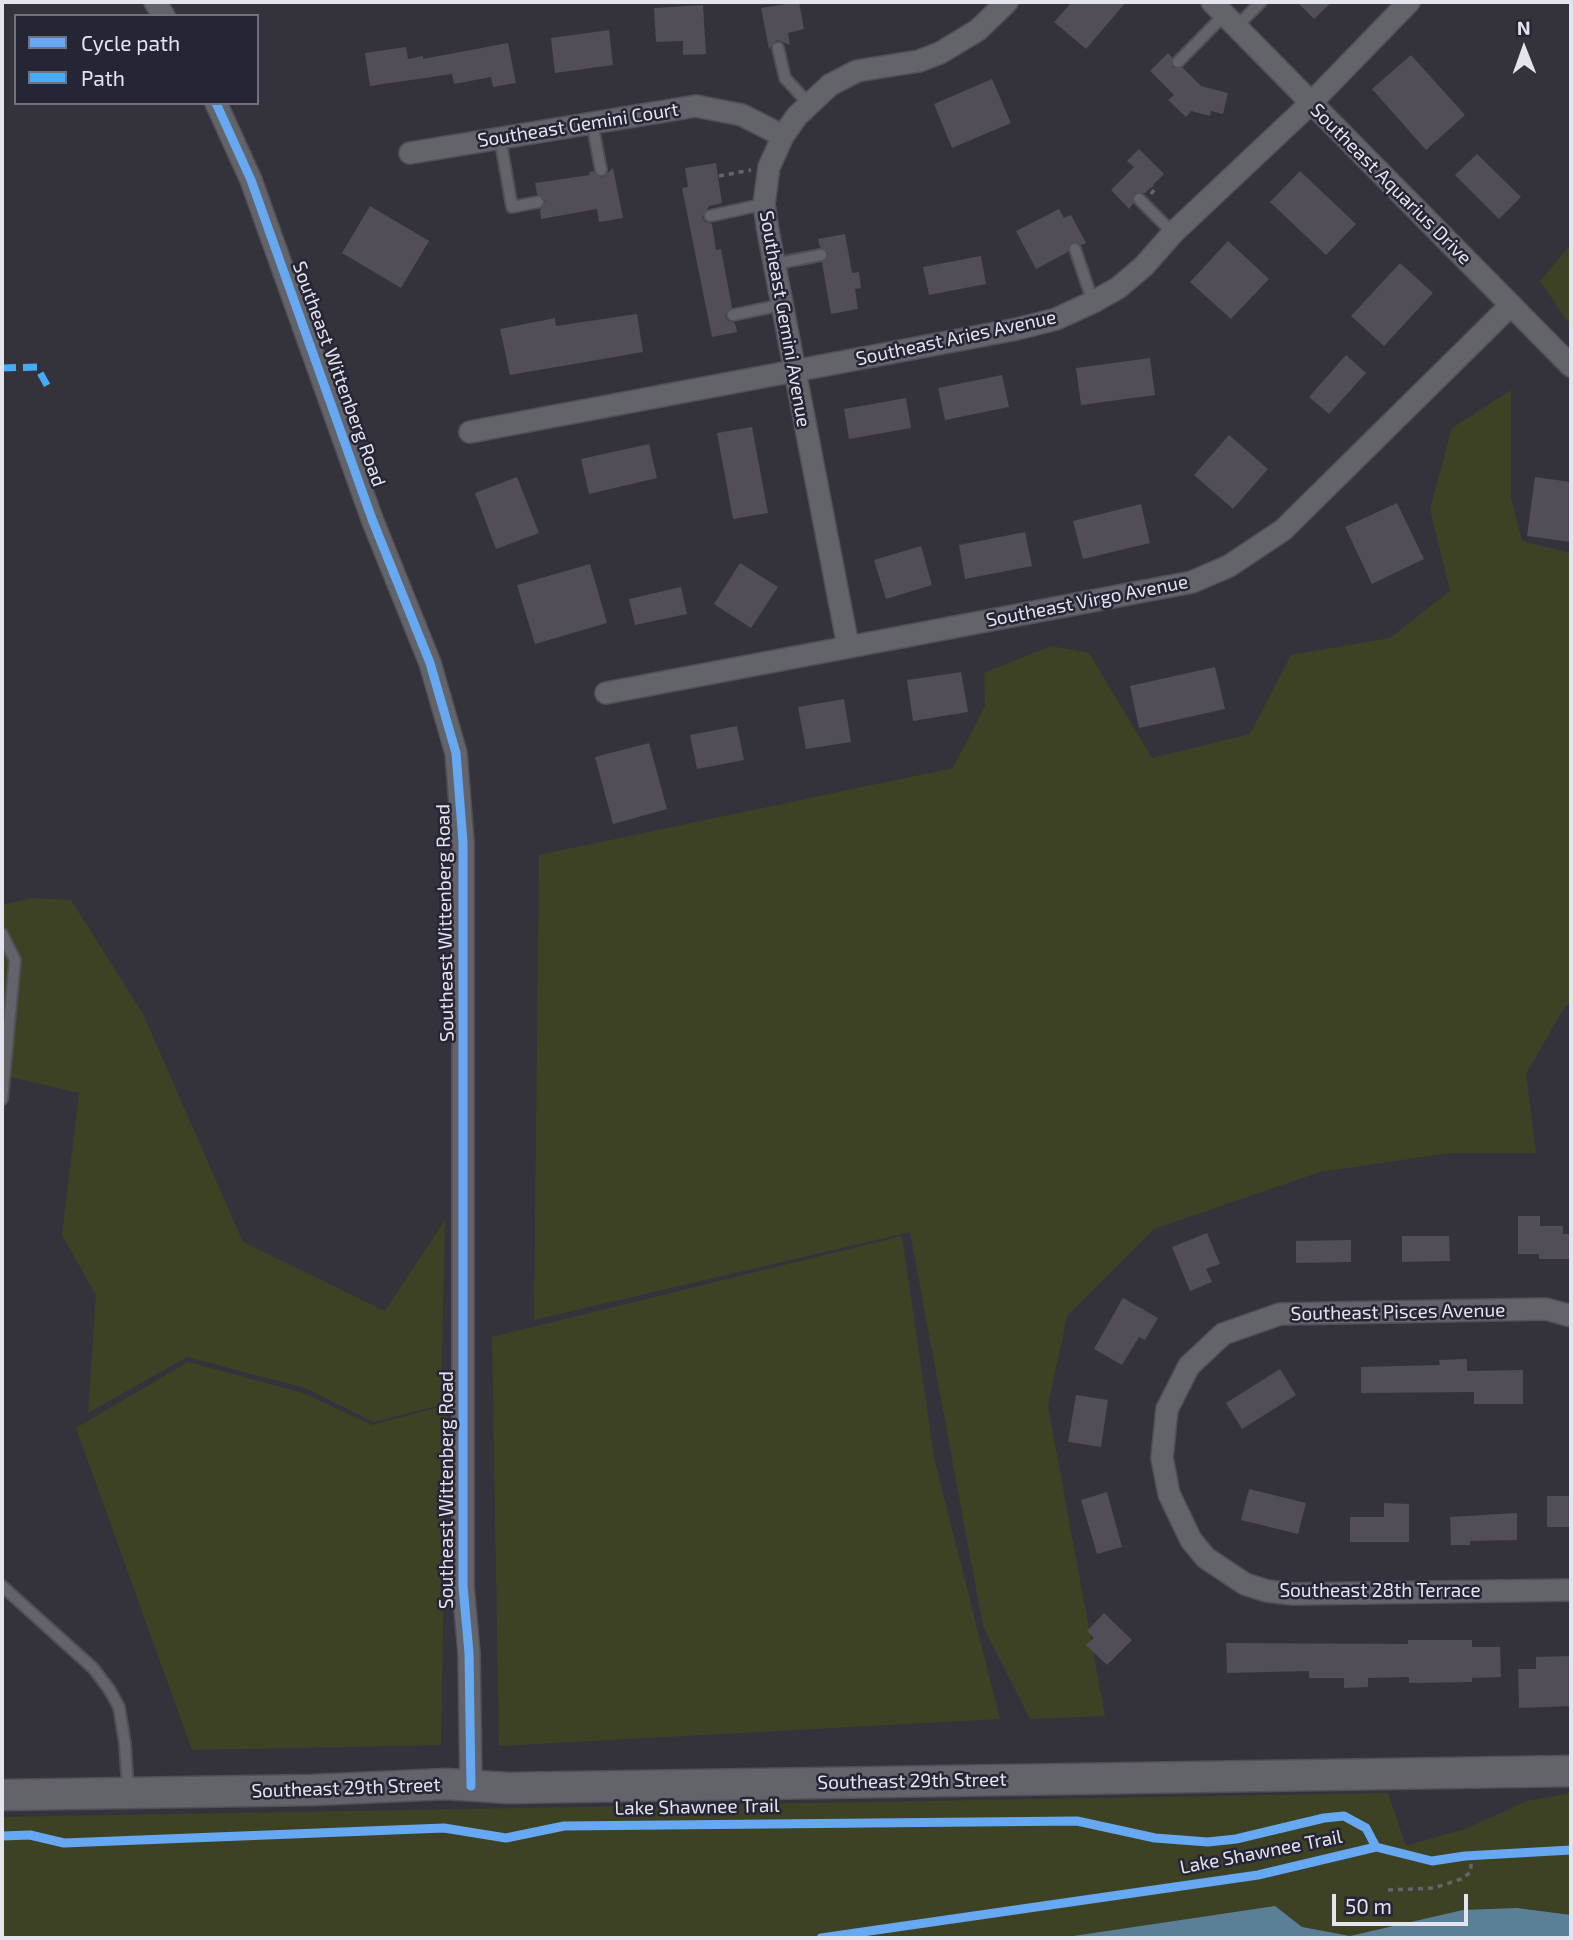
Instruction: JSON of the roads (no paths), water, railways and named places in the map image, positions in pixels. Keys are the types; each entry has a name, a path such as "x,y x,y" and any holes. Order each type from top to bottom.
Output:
{"main road":[{"name":"Southeast 29th Street","path":"2,1795 313,1790 410,1784 508,1788 1571,1771"}],"street":[{"name":"Southeast Gemini Avenue","path":"848,646 792,370 764,204 769,167 783,136 808,103 830,85 857,71 919,61 940,53 978,30 1007,2"},
{"name":"Southeast Aries Avenue","path":"470,432 1017,329 1056,319 1118,288 1172,233 1311,103 1409,2"},
{"name":"Southeast Aquarius Drive","path":"1225,14 1571,366"},
{"name":"Southeast Wittenberg Road","path":"217,105 251,180 372,519 430,663 456,753 463,842 463,1586 469,1653 471,1786"},
{"name":"Southeast Gemini Court","path":"411,153 696,106 742,115 783,136"},
{"name":"Southeast Virgo Avenue","path":"606,693 1192,582 1230,566 1283,530 1511,305"},
{"name":"Southeast Pisces Avenue","path":"1165,1477 1163,1458 1167,1409 1189,1366 1223,1334 1280,1314 1546,1310 1571,1316"},
{"name":"Southeast 28th Terrace","path":"1165,1477 1177,1518 1206,1558 1245,1584 1267,1591 1293,1594 1571,1590"}],"lane":[{"path":"1178,62 1225,14 1261,2"},
{"path":"778,48 785,78 808,103"},
{"path":"592,122 601,170"},
{"path":"500,138 512,207 538,202"},
{"path":"1139,199 1172,233"},
{"path":"710,216 764,204"},
{"path":"1075,249 1093,302"},
{"path":"774,264 821,255"},
{"path":"733,315 781,305"},
{"path":"2,934 15,960 2,1099"},
{"path":"2,1586 93,1668 109,1689 121,1720 128,1793"}],"water":[{"path":"1275,1906 1302,1927 1350,1936 1463,1910 1517,1908 1571,1915 1571,1938 1060,1938"}]}
